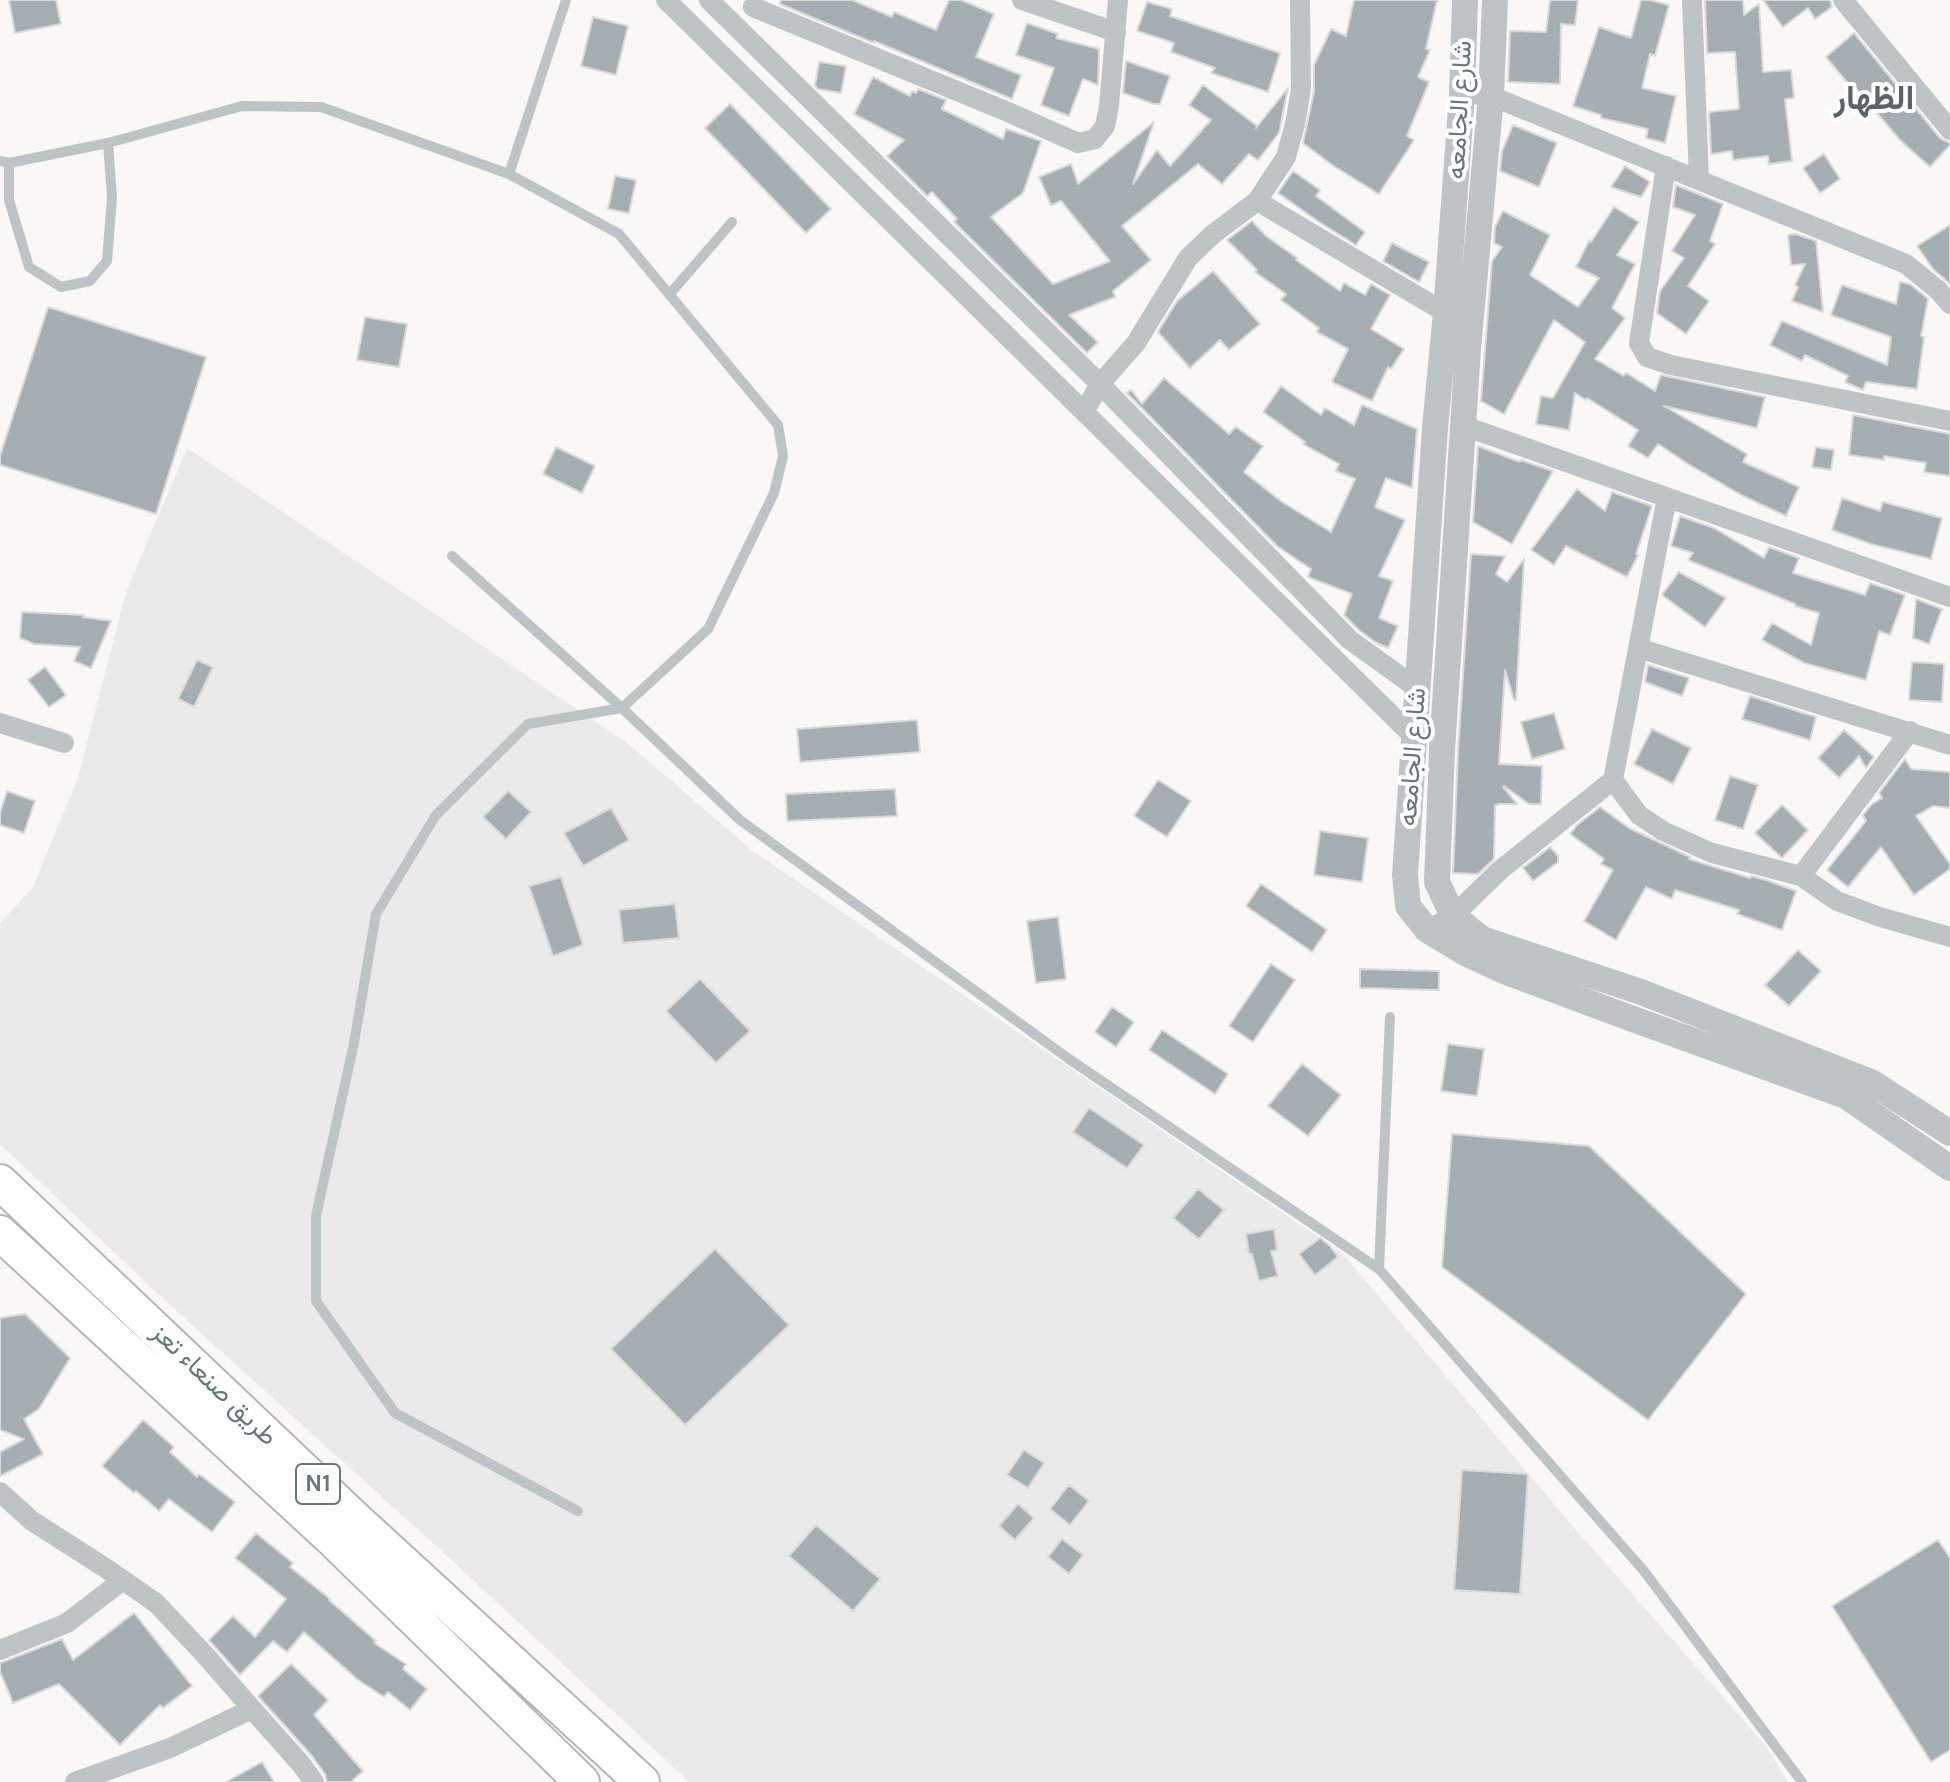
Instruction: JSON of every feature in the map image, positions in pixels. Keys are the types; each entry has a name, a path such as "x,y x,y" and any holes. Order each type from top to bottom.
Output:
{"highway":[{"name":"طريق صنعاء تعز","path":"0,1182 351,1515 642,1782"},
{"name":"طريق صنعاء تعز","path":"0,1233 330,1537 582,1782"}],"street":[{"path":"666,0 1415,738"},
{"path":"709,0 1100,384 1350,640 1418,689"},
{"path":"1022,0 1116,32"},
{"path":"728,61 755,4 1078,143 1095,139 1105,126 1118,0"},
{"path":"1084,412 1100,384 1136,343 1188,258 1212,235 1257,201 1286,157 1301,89 1300,0"},
{"name":"شارع الجامعه","path":"1465,0 1462,94 1435,428 1405,875 1408,906 1427,930 1465,953 1504,971 1846,1096 1950,1168"},
{"name":"شارع الجامعه","path":"1495,0 1491,96 1468,349 1442,750 1437,882 1453,916 1482,939 1641,992 1871,1082 1950,1133"},
{"path":"1692,0 1699,179"},
{"path":"1843,0 1950,130"},
{"path":"1462,94 1491,96 1906,264 1950,304"},
{"path":"1666,166 1639,343 1647,357 1671,365 1950,421"},
{"path":"1257,201 1446,313"},
{"path":"1464,426 1950,597"},
{"path":"1427,930 1453,916 1499,871 1613,780 1667,497"},
{"path":"1638,648 1950,745"},
{"path":"0,723 64,743"},
{"path":"1801,876 1910,731"},
{"path":"1613,780 1639,815 1663,831 1712,853 1801,876 1837,901 1950,937"},
{"path":"0,1492 32,1521 156,1603 314,1782"},
{"path":"0,1650 67,1623 123,1580"},
{"path":"75,1782 170,1748 252,1709"}],"lane":[{"path":"509,174 566,0"},
{"path":"108,143 112,197 107,261 90,281 61,287 29,267 9,200 5,162 108,143 242,106 321,107 509,174 619,234 778,425 783,456 774,493 708,629 622,708 528,724 436,815 376,914 354,1043 316,1216 316,1301 395,1413 578,1511"},
{"path":"669,295 732,222"},
{"path":"452,556 622,708 740,820 1069,1059 1379,1269 1644,1571 1802,1782"},
{"path":"1379,1269 1390,1017"}],"shaded area":[{"path":"187,448 626,742 754,852 1343,1254 1569,1522 1766,1746 1788,1782 689,1782 458,1566 158,1294 0,1144 0,923 33,887 78,778 126,592"}],"building":[{"path":"9,0 56,0 61,24 15,33"},
{"path":"781,0 852,0 892,17 894,12 936,30 949,0 961,0 994,14 976,57 1021,75 1012,99 780,4"},
{"path":"1354,0 1437,0 1426,49 1430,50 1418,77 1429,82 1407,136 1414,140 1379,194 1303,143 1314,91 1314,65 1331,29 1346,36"},
{"path":"1550,0 1578,0 1575,25 1561,24 1560,84 1508,82 1510,31 1546,32"},
{"path":"1641,0 1669,5 1655,56 1650,54 1642,88 1676,96 1665,143 1646,138 1648,129 1601,118 1601,115 1573,106 1599,27 1631,38"},
{"path":"1705,0 1743,0 1744,15 1759,4 1763,72 1791,70 1794,98 1785,99 1792,161 1769,164 1768,156 1733,160 1732,151 1711,154 1709,112 1739,109 1735,52 1707,53"},
{"path":"1763,0 1830,0 1832,7 1815,19 1808,8 1783,27"},
{"path":"1147,2 1172,9 1170,16 1280,53 1268,92 1211,73 1215,68 1171,52 1174,43 1137,31"},
{"path":"593,17 628,26 616,75 581,66"},
{"path":"1027,23 1058,34 1056,38 1099,49 1098,85 1083,79 1069,116 1041,105 1054,68 1016,55"},
{"path":"1854,33 1940,138 1950,143 1930,167 1900,140 1826,57"},
{"path":"1126,61 1170,76 1160,104 1123,93"},
{"path":"819,62 846,66 841,93 815,86"},
{"path":"873,77 910,96 912,91 916,93 918,89 946,100 942,109 1003,139 1006,129 1041,141 1023,193 991,217 1053,284 1110,261 1061,201 1051,205 1039,177 1071,164 1078,184 1154,122 1133,184 1157,150 1170,166 1211,120 1189,105 1203,85 1256,128 1288,88 1279,133 1258,160 1249,154 1222,184 1198,164 1122,226 1151,260 1113,291 1115,297 1069,315 1098,342 1087,353 954,222 957,219 932,192 927,196 887,156 904,140 854,114"},
{"path":"730,104 831,209 806,233 705,128"},
{"path":"1513,125 1557,143 1539,187 1500,171 1502,151"},
{"path":"1824,154 1840,179 1820,193 1803,168"},
{"path":"1625,166 1650,182 1641,197 1611,187"},
{"path":"1293,171 1320,190 1316,196 1365,232 1356,245 1278,193"},
{"path":"615,176 636,180 629,213 608,209"},
{"path":"1676,185 1723,204 1710,241 1715,244 1688,286 1709,301 1686,334 1657,313 1660,291 1684,258 1672,251 1695,215 1673,207"},
{"path":"1614,207 1639,222 1617,255 1635,264 1612,308 1625,318 1595,359 1655,391 1661,375 1765,397 1757,428 1664,406 1747,454 1743,462 1799,487 1786,516 1743,496 1658,444 1648,458 1628,446 1638,430 1575,393 1569,430 1536,424 1541,396 1553,398 1585,342 1554,320 1504,414 1481,401 1492,261 1502,247 1494,243 1495,227 1503,211 1550,235 1530,275 1578,307 1599,278 1576,267 1589,241"},
{"path":"1252,221 1296,260 1340,291 1344,283 1365,295 1371,284 1390,295 1371,329 1404,349 1391,369 1388,367 1372,401 1332,382 1348,349 1317,332 1319,328 1281,300 1286,294 1255,272 1257,270 1227,240"},
{"path":"1950,225 1950,284 1933,269 1917,246"},
{"path":"1796,234 1816,241 1823,312 1792,301 1798,287 1795,285 1805,264 1791,265 1788,235"},
{"path":"1392,243 1429,262 1419,282 1383,261"},
{"path":"1213,271 1260,324 1229,350 1220,340 1190,368 1158,332 1177,301"},
{"path":"1900,282 1910,284 1928,299 1921,336 1924,337 1917,389 1866,382 1863,390 1845,382 1848,376 1805,355 1802,361 1770,345 1782,321 1887,365 1891,337 1831,315 1842,285 1896,304"},
{"path":"48,307 206,357 156,514 0,465 0,456"},
{"path":"365,317 407,324 399,367 357,360"},
{"path":"1164,378 1229,434 1236,427 1263,446 1244,472 1282,502 1331,532 1355,479 1336,471 1339,464 1303,444 1305,442 1263,412 1281,386 1321,415 1325,408 1354,425 1362,405 1417,429 1412,488 1386,478 1375,507 1405,520 1379,576 1393,581 1379,618 1398,626 1388,648 1359,630 1344,615 1352,594 1308,577 1311,569 1277,546 1127,393 1131,390 1142,404"},
{"path":"1853,415 1950,434 1950,476 1924,472 1926,463 1884,456 1884,460 1849,455"},
{"path":"1478,446 1553,471 1512,544 1473,522"},
{"path":"556,447 595,466 582,493 543,474"},
{"path":"1816,447 1834,450 1831,470 1812,467"},
{"path":"1577,489 1605,511 1612,492 1652,506 1638,555 1627,577 1566,546 1554,565 1531,550"},
{"path":"1842,498 1880,511 1883,502 1942,518 1931,559 1871,544 1832,530"},
{"path":"1680,516 1714,528 1764,558 1769,547 1799,558 1793,573 1865,595 1870,583 1905,595 1890,635 1879,631 1866,680 1804,663 1762,640 1772,623 1811,645 1819,613 1795,606 1688,560 1693,553 1671,546"},
{"path":"1471,554 1505,556 1496,574 1507,582 1524,559 1516,700 1505,670 1499,764 1542,766 1541,804 1529,804 1503,787 1517,804 1495,805 1494,859 1478,874 1453,873"},
{"path":"1679,572 1726,598 1705,627 1662,595"},
{"path":"1916,599 1942,609 1929,644 1913,638"},
{"path":"22,612 84,615 111,621 91,668 74,661 80,647 34,644 20,638"},
{"path":"197,660 213,667 194,707 178,699"},
{"path":"1912,662 1944,664 1942,702 1909,700"},
{"path":"1648,665 1689,678 1682,696 1645,682"},
{"path":"45,667 66,695 49,707 28,680"},
{"path":"1750,696 1816,717 1810,740 1742,719"},
{"path":"1554,713 1565,749 1532,759 1521,722"},
{"path":"917,720 920,752 800,762 797,729"},
{"path":"1652,729 1691,748 1673,784 1634,764"},
{"path":"1844,730 1874,757 1866,768 1859,756 1839,778 1818,758"},
{"path":"1905,759 1911,769 1950,772 1950,808 1933,806 1916,816 1950,864 1950,869 1914,895 1881,847 1848,887 1827,870 1866,821 1863,815 1882,798 1879,793"},
{"path":"1730,776 1758,785 1743,829 1715,820"},
{"path":"1158,780 1191,801 1167,837 1134,816"},
{"path":"895,789 897,816 787,821 786,794"},
{"path":"7,791 35,801 24,833 0,825 0,813"},
{"path":"508,791 531,812 506,839 483,817"},
{"path":"1782,805 1808,830 1782,858 1755,833"},
{"path":"1600,807 1629,828 1689,859 1796,891 1782,930 1737,914 1739,910 1675,890 1672,899 1646,887 1616,940 1584,921 1613,870 1601,864 1604,859 1570,834"},
{"path":"611,808 629,840 583,866 564,833"},
{"path":"1320,831 1368,838 1362,882 1314,875"},
{"path":"1550,847 1558,856 1558,862 1533,881 1523,868"},
{"path":"561,877 583,945 553,956 529,886"},
{"path":"1261,884 1327,930 1312,952 1246,906"},
{"path":"675,904 679,938 623,943 619,910"},
{"path":"1058,917 1066,979 1036,983 1027,921"},
{"path":"1798,950 1821,971 1789,1006 1765,985"},
{"path":"1271,964 1295,980 1253,1042 1229,1026"},
{"path":"1360,969 1439,971 1439,990 1360,988"},
{"path":"700,979 750,1031 716,1063 666,1011"},
{"path":"1112,1007 1134,1022 1116,1047 1095,1032"},
{"path":"1162,1030 1228,1074 1215,1094 1149,1050"},
{"path":"1448,1044 1484,1049 1477,1096 1441,1091"},
{"path":"1302,1064 1341,1095 1308,1136 1268,1106"},
{"path":"1089,1108 1144,1145 1127,1168 1073,1132"},
{"path":"1452,1134 1589,1146 1746,1294 1648,1420 1442,1267"},
{"path":"1198,1189 1224,1210 1199,1239 1173,1218"},
{"path":"1274,1229 1277,1250 1271,1251 1278,1276 1259,1281 1252,1254 1249,1254 1246,1234"},
{"path":"1320,1238 1338,1257 1315,1275 1299,1254"},
{"path":"715,1249 789,1325 685,1425 611,1349"},
{"path":"25,1314 70,1358 39,1409 24,1419 43,1454 0,1476 0,1452 24,1439 0,1430 0,1318"},
{"path":"143,1420 174,1447 170,1452 197,1477 199,1474 235,1502 212,1532 169,1499 159,1511 102,1466"},
{"path":"1024,1450 1044,1463 1028,1488 1007,1475"},
{"path":"1462,1470 1528,1474 1520,1594 1454,1590"},
{"path":"1069,1485 1089,1501 1070,1525 1050,1509"},
{"path":"1018,1504 1034,1518 1015,1540 999,1526"},
{"path":"816,1525 880,1579 853,1611 789,1556"},
{"path":"256,1533 293,1563 290,1567 330,1599 376,1641 374,1643 406,1664 403,1669 427,1689 410,1710 388,1692 384,1697 357,1679 304,1632 287,1652 273,1641 240,1675 209,1640 233,1616 255,1637 286,1599 235,1558"},
{"path":"1062,1539 1083,1555 1069,1574 1048,1557"},
{"path":"1938,1540 1950,1558 1950,1750 1931,1762 1832,1606"},
{"path":"134,1613 192,1686 163,1708 160,1705 120,1745 59,1684 13,1703 0,1672 0,1663 62,1639 73,1660"},
{"path":"291,1664 328,1700 314,1715 363,1771 351,1782 327,1782 312,1756 258,1696"},
{"path":"262,1762 274,1782 226,1782"}],"district":[{"name":"الظهار","path":"1874,99"}]}
